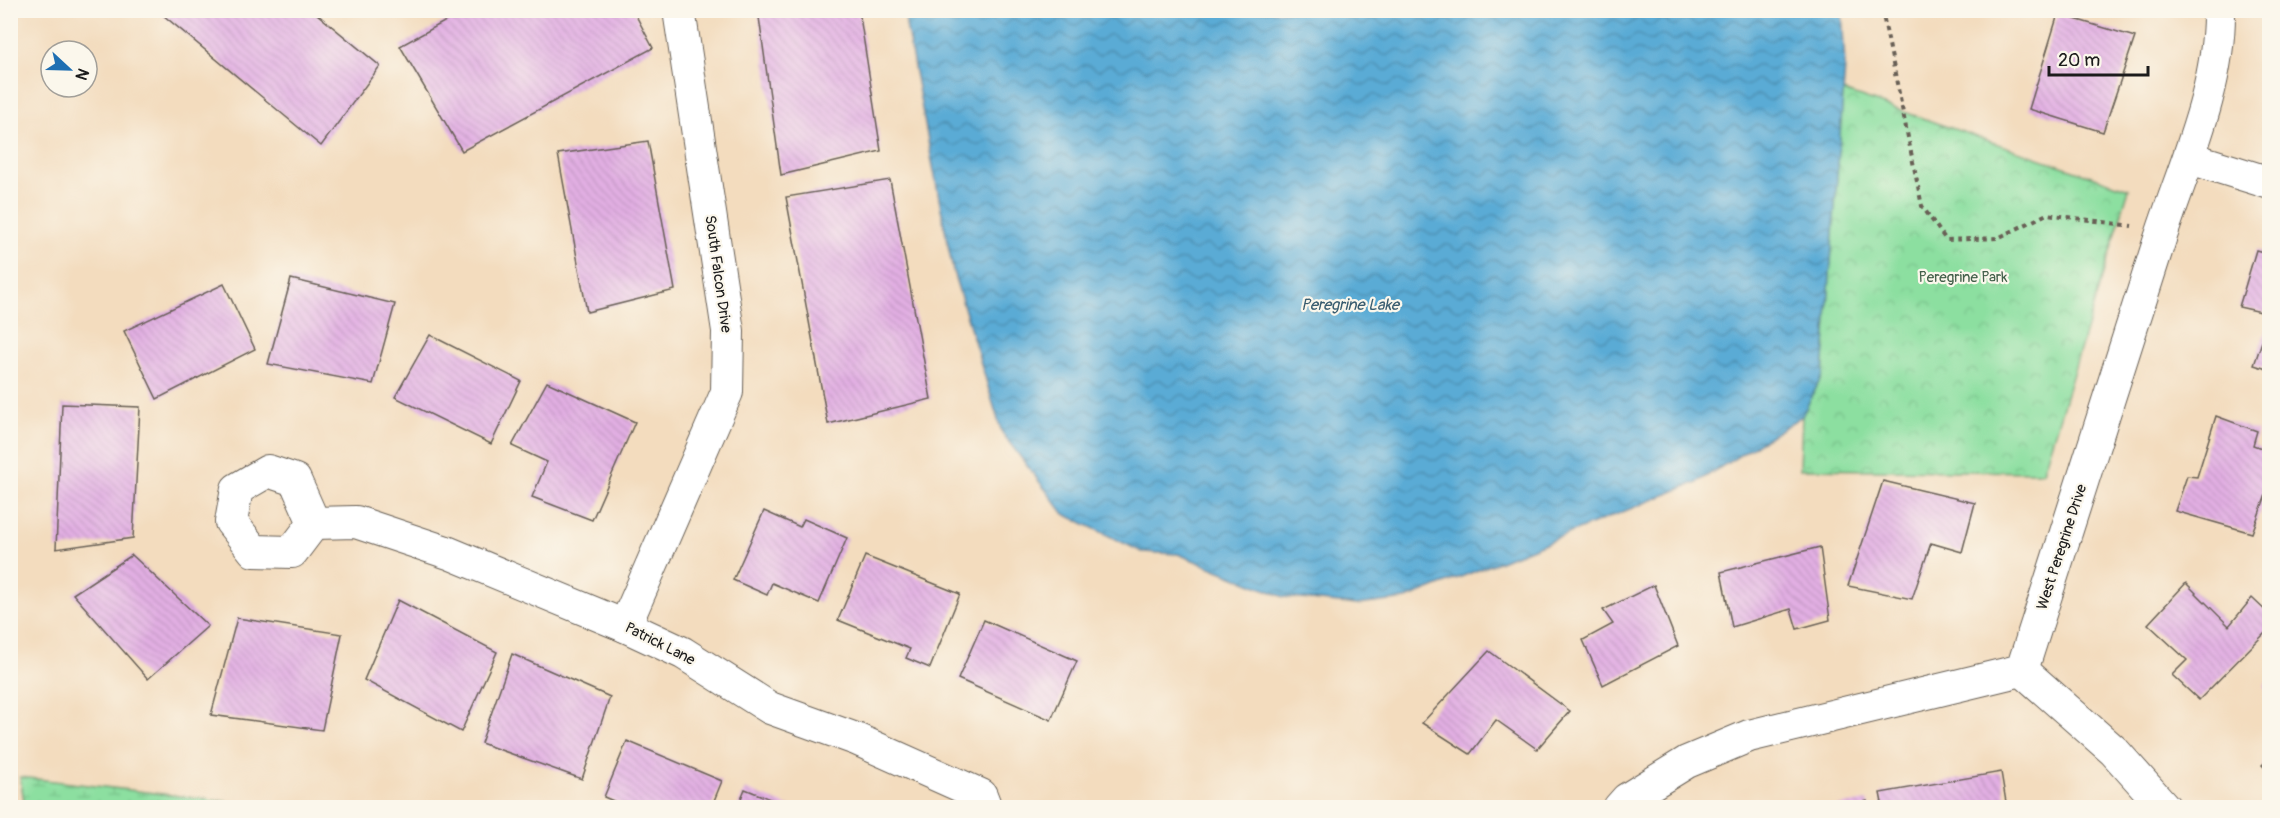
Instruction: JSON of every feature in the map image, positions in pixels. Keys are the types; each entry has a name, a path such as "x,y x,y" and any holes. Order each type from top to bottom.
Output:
{"street":[{"name":"South Falcon Drive","path":"625,626 727,392 728,331 679,10"},
{"name":"West Peregrine Drive","path":"2022,670 2163,230 2190,158 2219,34 2219,10"},
{"path":"2190,158 2270,183"},
{"name":"Patrick Lane","path":"314,523 356,522 449,553 625,626 683,653 770,708 856,739 981,795 986,807"},
{"path":"1619,807 1627,799 1687,762 1749,736 2022,670 2114,752 2165,807"}],"path":[{"path":"1882,10 1922,206 1946,240 1998,238 2047,214 2163,230"}],"green space":[{"name":"Peregrine Park","path":"1843,91 2129,189 2043,472 1800,469 1802,416 1823,374"},
{"path":"20,777 272,807 25,807"}],"water":[{"name":"Peregrine Lake","path":"905,11 1842,11 1845,66 1823,374 1802,416 1697,482 1406,599 1357,605 1284,597 1178,554 1142,552 1064,514 1002,433 953,271"}],"building":[{"path":"157,10 312,10 380,66 321,146"},
{"path":"466,10 633,10 653,48 462,151 400,46"},
{"path":"758,10 859,10 881,151 781,175"},
{"path":"2058,14 2135,37 2103,132 2029,109"},
{"path":"648,141 675,290 587,312 558,154"},
{"path":"890,180 931,399 828,424 786,197"},
{"path":"2256,250 2270,254 2270,314 2239,307"},
{"path":"291,279 395,304 373,384 268,364"},
{"path":"224,284 255,349 157,399 124,331"},
{"path":"2270,321 2270,370 2254,365"},
{"path":"430,335 521,381 491,444 395,397"},
{"path":"547,382 635,422 592,520 532,497 547,462 512,446"},
{"path":"62,404 140,407 133,538 56,549"},
{"path":"2216,416 2257,431 2253,445 2270,451 2270,484 2252,533 2175,511 2187,476 2197,477"},
{"path":"1883,481 1975,503 1962,552 1931,543 1912,599 1848,586"},
{"path":"764,511 800,527 804,519 847,538 819,603 772,583 767,595 733,580"},
{"path":"1820,547 1830,620 1797,629 1791,609 1732,627 1721,572"},
{"path":"132,555 208,626 148,679 73,594"},
{"path":"865,556 960,594 930,668 906,658 910,649 838,620"},
{"path":"2186,583 2229,626 2252,598 2270,615 2270,628 2199,700 2172,675 2187,660 2148,624"},
{"path":"1654,585 1678,646 1603,685 1583,640 1613,624 1603,610"},
{"path":"398,600 497,652 461,732 364,680"},
{"path":"237,618 342,634 322,730 211,715"},
{"path":"984,620 1077,661 1051,720 958,679"},
{"path":"1489,651 1570,711 1537,749 1496,720 1470,754 1422,723"},
{"path":"512,654 610,697 582,779 481,743"},
{"path":"2270,680 2270,695 2263,686"},
{"path":"627,741 722,781 711,808 630,808 604,797"},
{"path":"2270,758 2270,773 2262,765"},
{"path":"2001,772 2007,808 1883,808 1880,793"},
{"path":"745,789 790,807 790,808 737,808"},
{"path":"1867,801 1869,808 1838,808 1838,806"}]}
